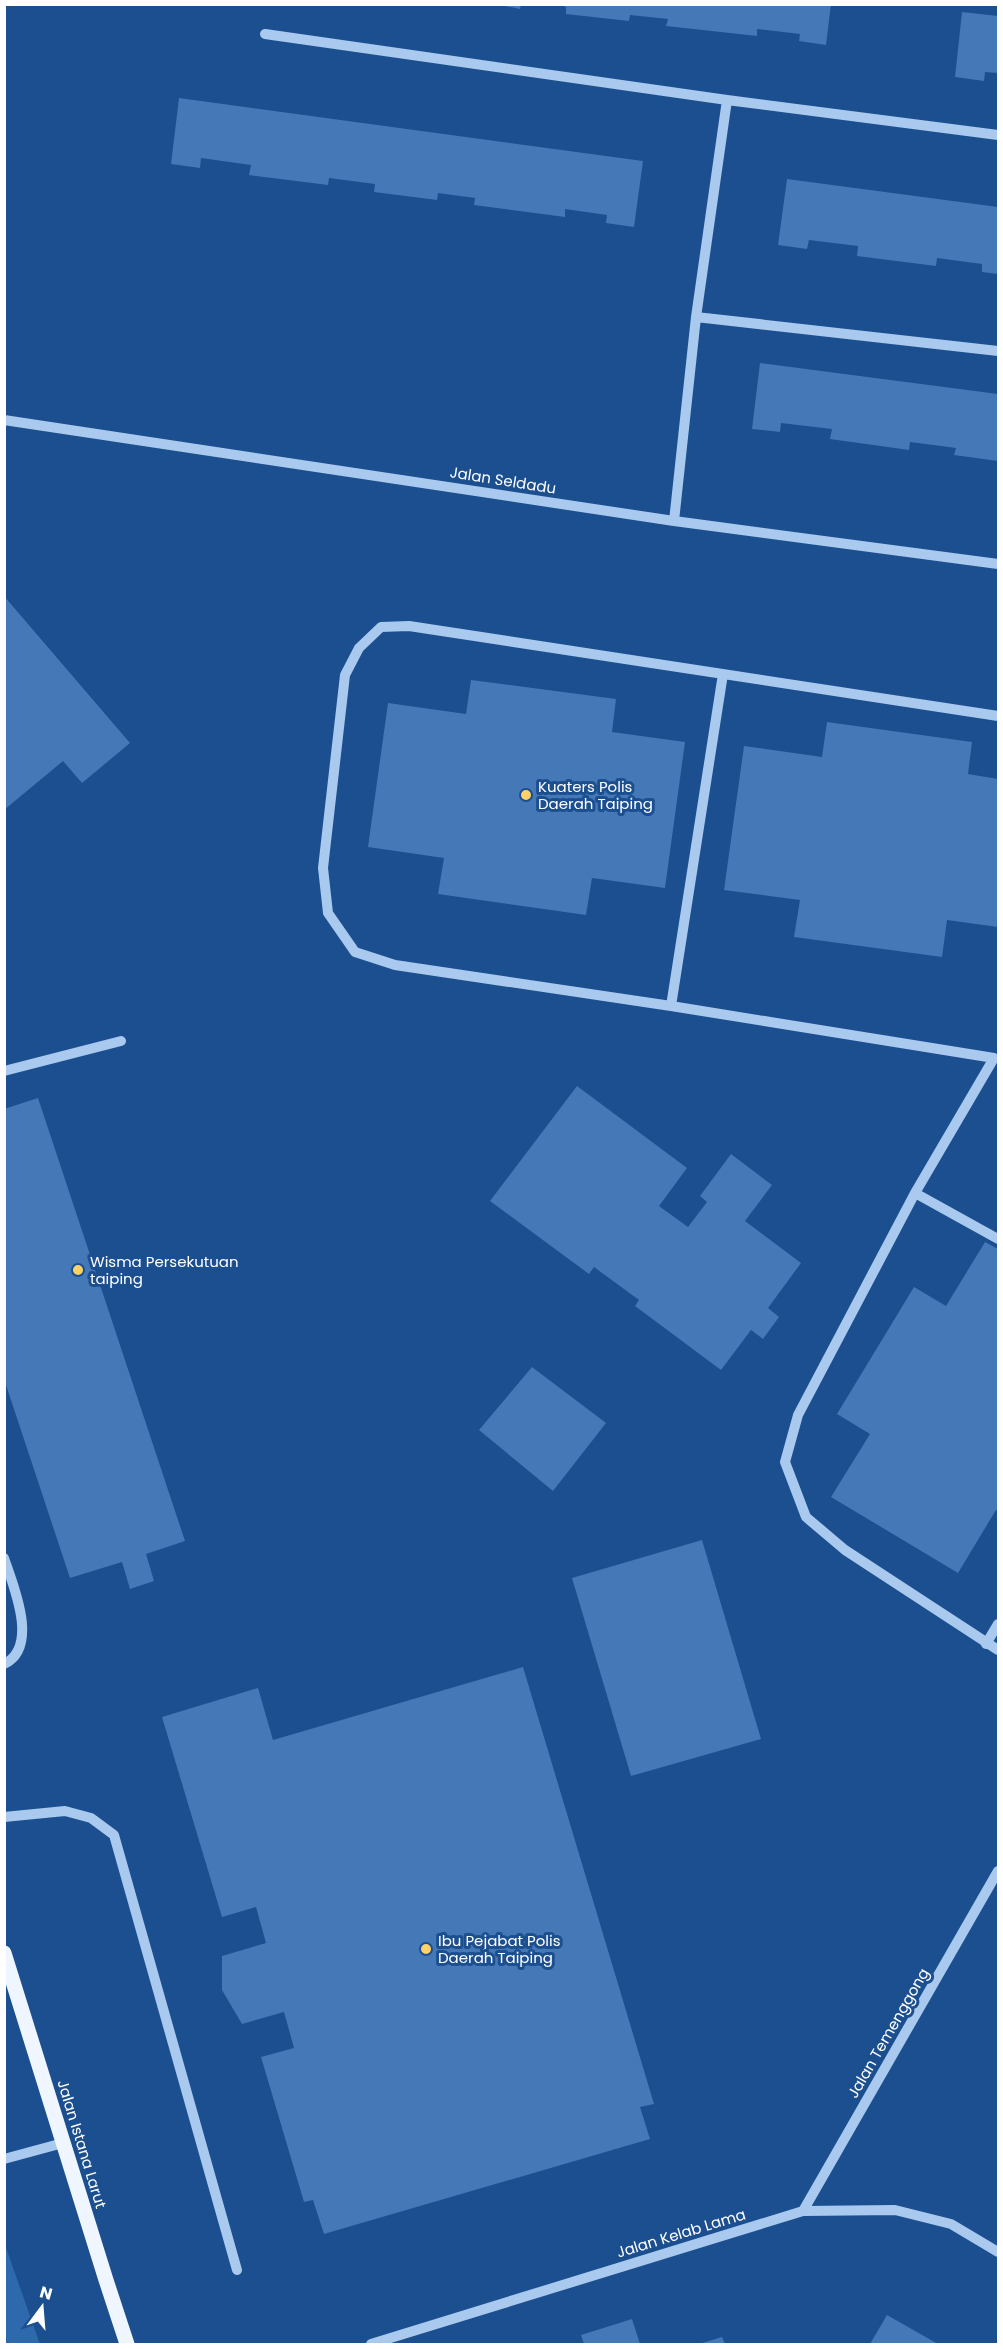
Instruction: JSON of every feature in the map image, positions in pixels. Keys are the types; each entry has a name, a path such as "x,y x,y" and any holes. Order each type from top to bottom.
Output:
{"main road":[{"name":"Jalan Istana Larut","path":"4,1953 128,2344"}],"street":[{"path":"265,33 727,100 999,135"},
{"path":"674,521 696,317 727,100"},
{"path":"696,317 999,351"},
{"name":"Jalan Seldadu","path":"4,420 674,521 999,564"},
{"path":"999,716 409,626 381,627 359,648 345,675 324,868 328,913 355,952 395,965 996,1054 915,1193 798,1414 785,1462 806,1517 844,1550 986,1644 999,1650"},
{"path":"671,1006 723,674"},
{"path":"4,1071 122,1041"},
{"path":"915,1193 999,1239"},
{"path":"4,1558 23,1618 20,1645 10,1661 4,1664"},
{"path":"986,1644 999,1624"},
{"path":"4,1817 65,1811 91,1818 114,1835 237,2270"},
{"name":"Jalan Temenggong","path":"803,2211 999,1871"},
{"path":"4,2159 63,2144"},
{"name":"Jalan Kelab Lama","path":"371,2344 398,2341 803,2211 895,2210 951,2224 999,2252"}],"shaded area":[{"path":"5,2245 40,2344 5,2344"}],"building":[{"path":"495,4 521,4 520,9"},
{"path":"560,4 831,4 826,45 799,41 800,34 757,29 757,36 666,26 668,19 630,15 629,21 566,14 566,7"},
{"path":"962,12 998,16 998,73 985,72 984,81 955,77"},
{"path":"179,98 643,161 634,227 606,223 607,215 565,209 565,217 474,205 475,198 438,193 437,200 374,192 375,184 329,178 328,185 249,175 251,165 201,158 200,168 171,164"},
{"path":"787,179 998,207 998,274 982,272 982,264 937,258 936,266 857,256 858,246 809,240 807,249 778,245"},
{"path":"760,363 998,394 998,461 954,455 956,448 910,442 909,450 830,439 832,429 781,423 780,432 752,429"},
{"path":"4,596 130,743 82,783 63,761 4,810"},
{"name":"Kuaters Polis Daerah Taiping","path":"471,680 616,699 612,732 685,742 665,888 592,878 586,915 438,894 444,858 368,847 388,703 466,714"},
{"path":"827,722 972,742 968,774 998,779 998,927 947,920 942,957 794,937 800,900 724,890 744,746 822,757"},
{"path":"577,1086 687,1168 659,1206 688,1227 707,1202 700,1196 731,1154 772,1185 745,1221 801,1263 768,1308 779,1317 763,1339 751,1330 721,1370 635,1306 639,1300 594,1267 589,1274 490,1201"},
{"path":"38,1098 185,1541 146,1554 154,1581 130,1589 122,1562 70,1578 4,1379 4,1109"},
{"path":"985,1242 998,1249 998,1511 996,1510 958,1573 831,1497 870,1434 837,1414 914,1287 946,1306"},
{"path":"532,1367 606,1423 553,1491 479,1430"},
{"path":"702,1540 761,1739 631,1776 572,1578"},
{"name":"Ibu Pejabat Polis Daerah Taiping","path":"523,1667 654,2104 640,2107 650,2139 324,2234 313,2200 304,2202 261,2057 294,2048 284,2012 242,2024 222,1990 222,1956 266,1943 256,1907 222,1917 162,1717 258,1688 273,1740"},
{"path":"887,2315 938,2344 870,2344"},
{"path":"632,2319 640,2344 584,2344 581,2335"},
{"path":"722,2337 725,2344 699,2344"}],"place":[{"name":"Kuaters Polis Daerah Taiping","path":"526,795"},
{"name":"Wisma Persekutuan taiping","path":"78,1270"},
{"name":"Ibu Pejabat Polis Daerah Taiping","path":"426,1949"}]}
